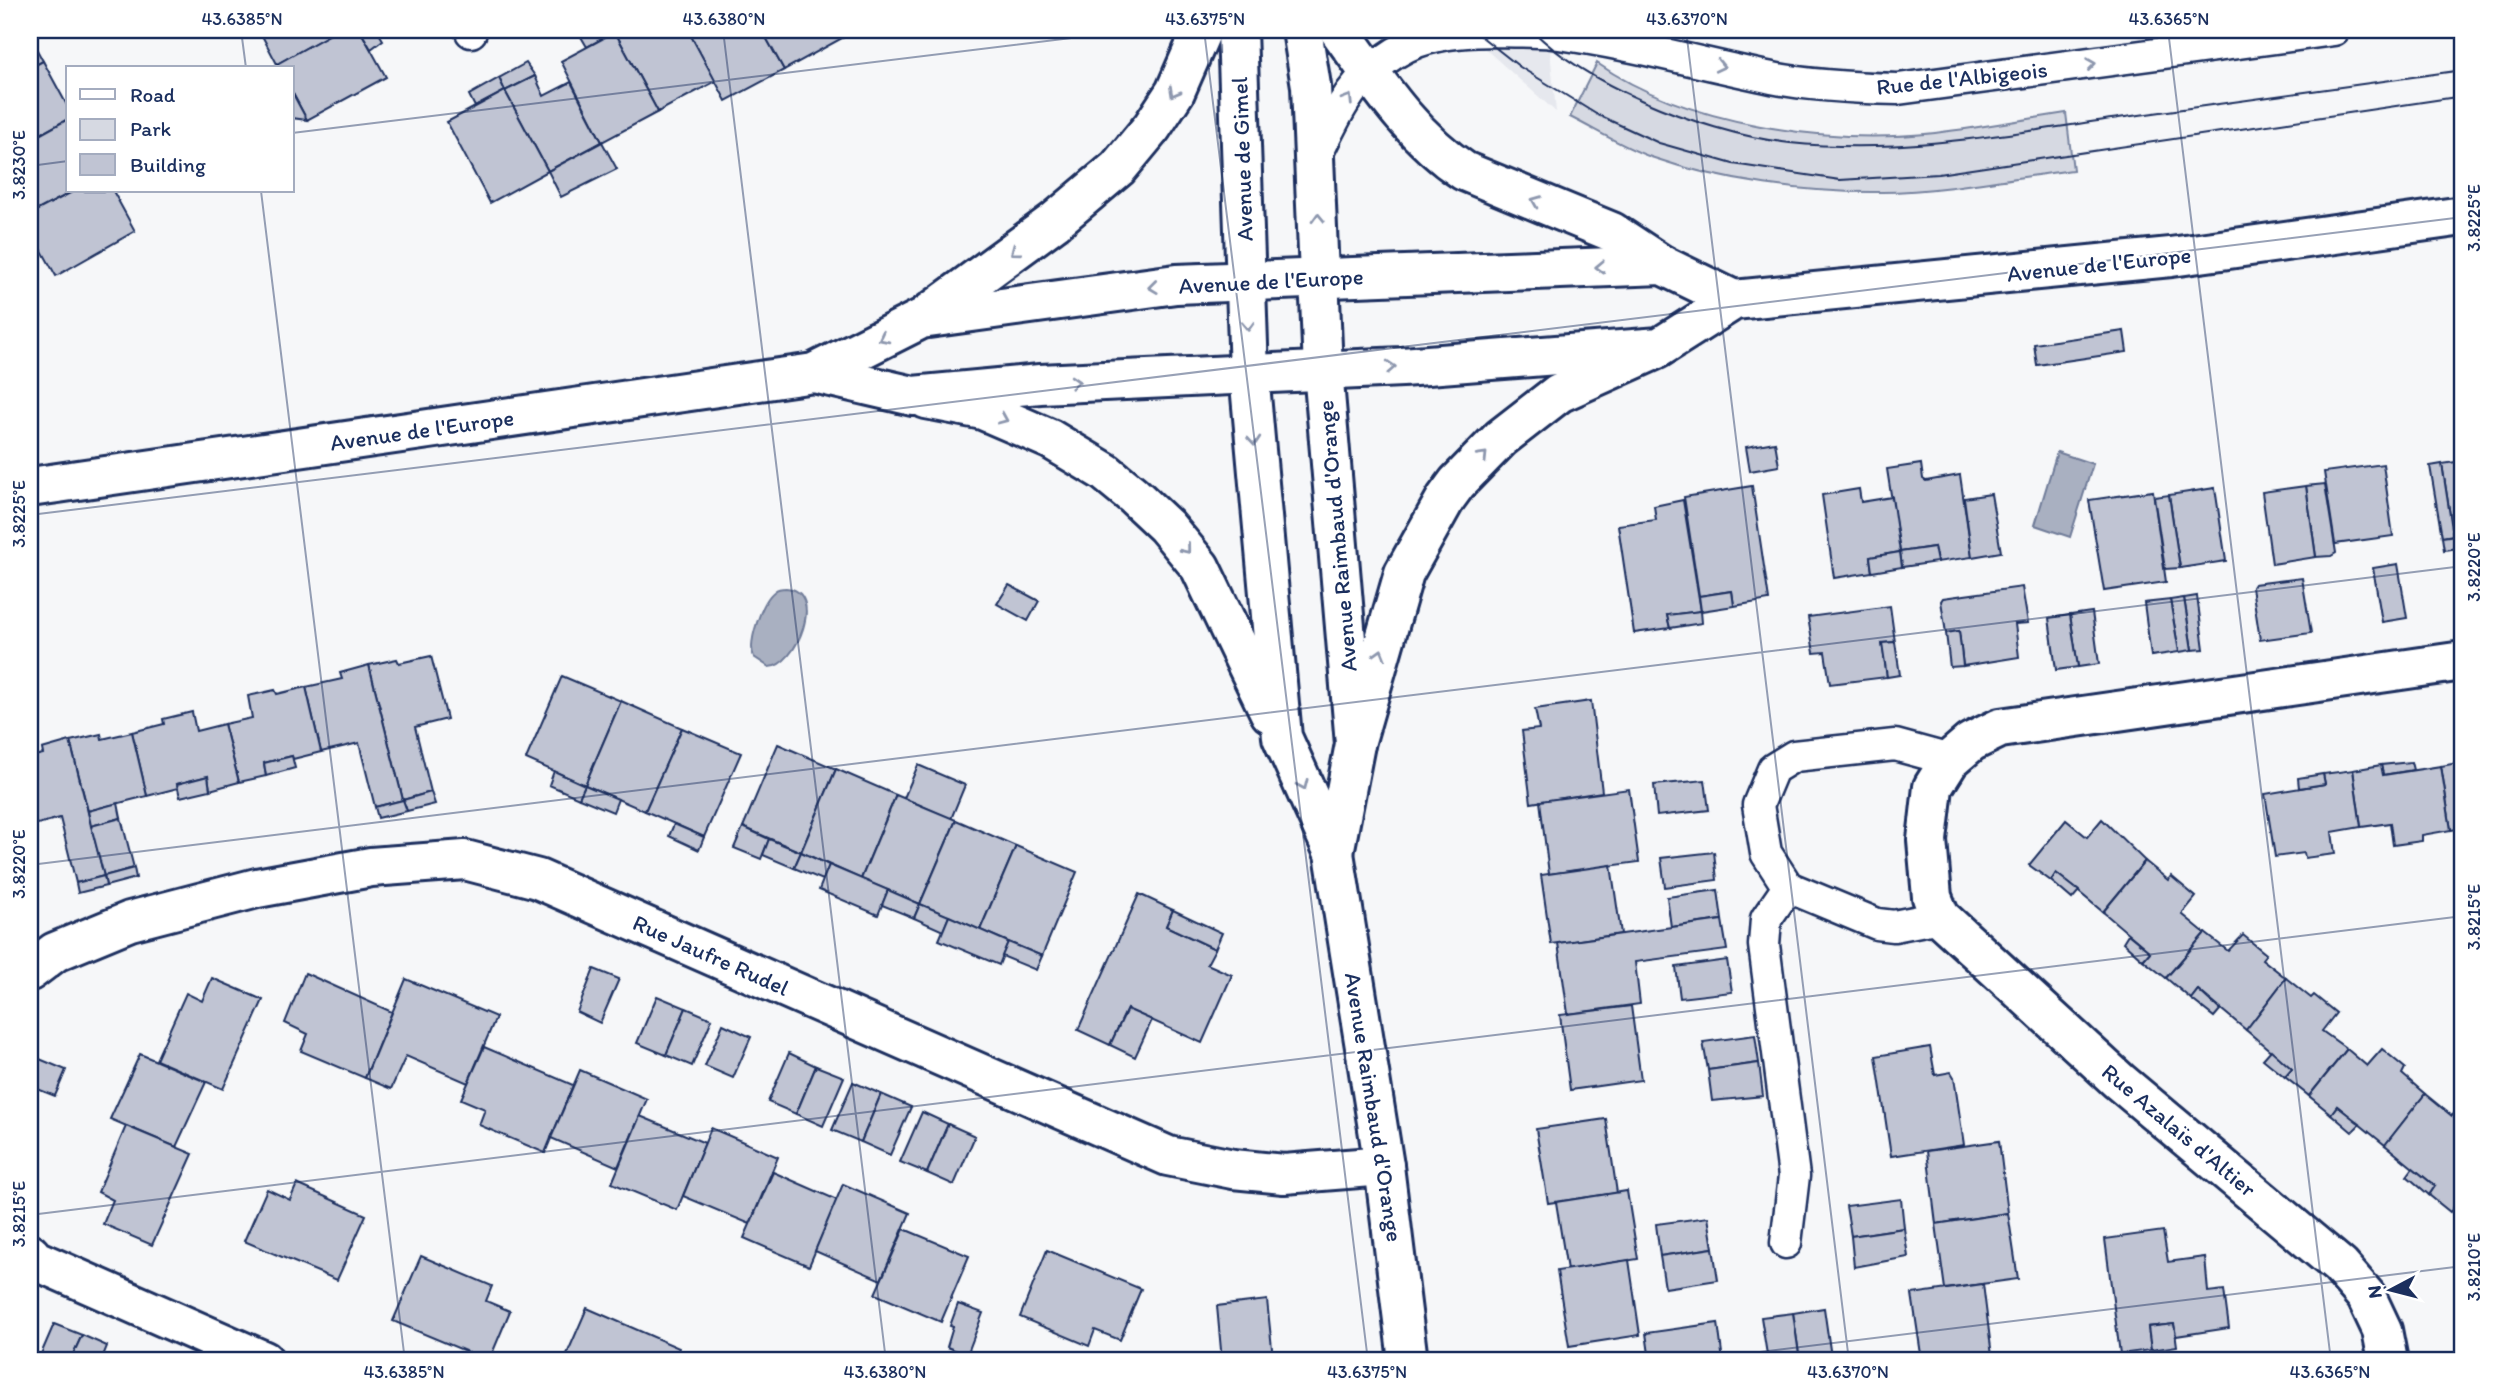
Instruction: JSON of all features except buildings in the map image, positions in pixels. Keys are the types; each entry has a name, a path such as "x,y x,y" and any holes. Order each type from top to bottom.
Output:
{"street":[{"path":"921,319 1055,221 1118,168 1152,127 1174,92 1202,30"},
{"name":"Avenue de Gimel","path":"1237,30 1249,373"},
{"path":"1302,30 1311,86 1323,370"},
{"path":"1339,30 1427,144 1443,157 1464,171 1612,232 1662,265"},
{"name":"Avenue de l'Europe","path":"814,373 913,396 1040,384 1402,367 1660,348 1734,300 2171,257 2463,216"},
{"name":"Avenue de l'Europe","path":"30,487 814,373 921,319 1176,284 1662,265 1734,300"},
{"name":"Avenue Raimbaud d'Orange","path":"1334,853 1355,744 1404,573 1446,498 1501,438 1559,393 1660,348"},
{"name":"Avenue Raimbaud d'Orange","path":"1323,370 1355,744"},
{"name":"Avenue Raimbaud d'Orange","path":"1249,373 1282,737"},
{"name":"Avenue Raimbaud d'Orange","path":"913,396 983,410 1051,439 1105,472 1133,495 1166,526 1200,567 1282,737 1334,853 1384,1166 1408,1361"},
{"path":"1940,917 1932,897 1927,840 1933,787 1950,760 1971,742 2000,727 2463,661"},
{"name":"Rue Jaufre Rudel","path":"30,971 55,952 130,921 257,888 371,867 464,860 538,879 1168,1156 1233,1169 1284,1174 1384,1166"},
{"name":"Rue Azalaïs d'Altier","path":"1940,917 2119,1082 2340,1266 2366,1296 2382,1330 2388,1361"},
{"path":"30,1254 35,1261 264,1361"}],"lane":[{"name":"Rue de l'Albigeois","path":"1315,158 1336,116 1369,71 1393,54 1417,42 1450,33 1552,33 1652,51 1775,79 1842,87 1898,89 2334,30"},
{"path":"1940,917 1894,926 1877,924 1788,887 1766,853 1758,805 1773,769 1794,756 1895,745 1950,760"},
{"path":"1786,1243 1794,1176 1764,945 1766,919 1788,887"}],"shaded area":[{"path":"1464,30 1548,30 1556,112"}],"green space":[{"path":"1597,63 1672,102 1759,126 1804,132 1850,136 1935,133 2066,113 2073,170 1954,187 1882,192 1794,188 1707,173 1641,153 1570,117"}],"water":[{"path":"2057,452 2093,464 2070,537 2035,525"},
{"path":"786,588 798,592 804,602 806,614 803,629 789,655 779,664 769,667 754,657 752,642 765,603 777,590"}],"tram line":[{"path":"1473,30 1520,67 1596,114 1659,143 1733,164 1840,180 1938,174 2463,96"},
{"path":"1532,30 1570,61 1599,79 1677,115 1753,137 1833,146 1919,144 2004,135 2463,70"}]}
